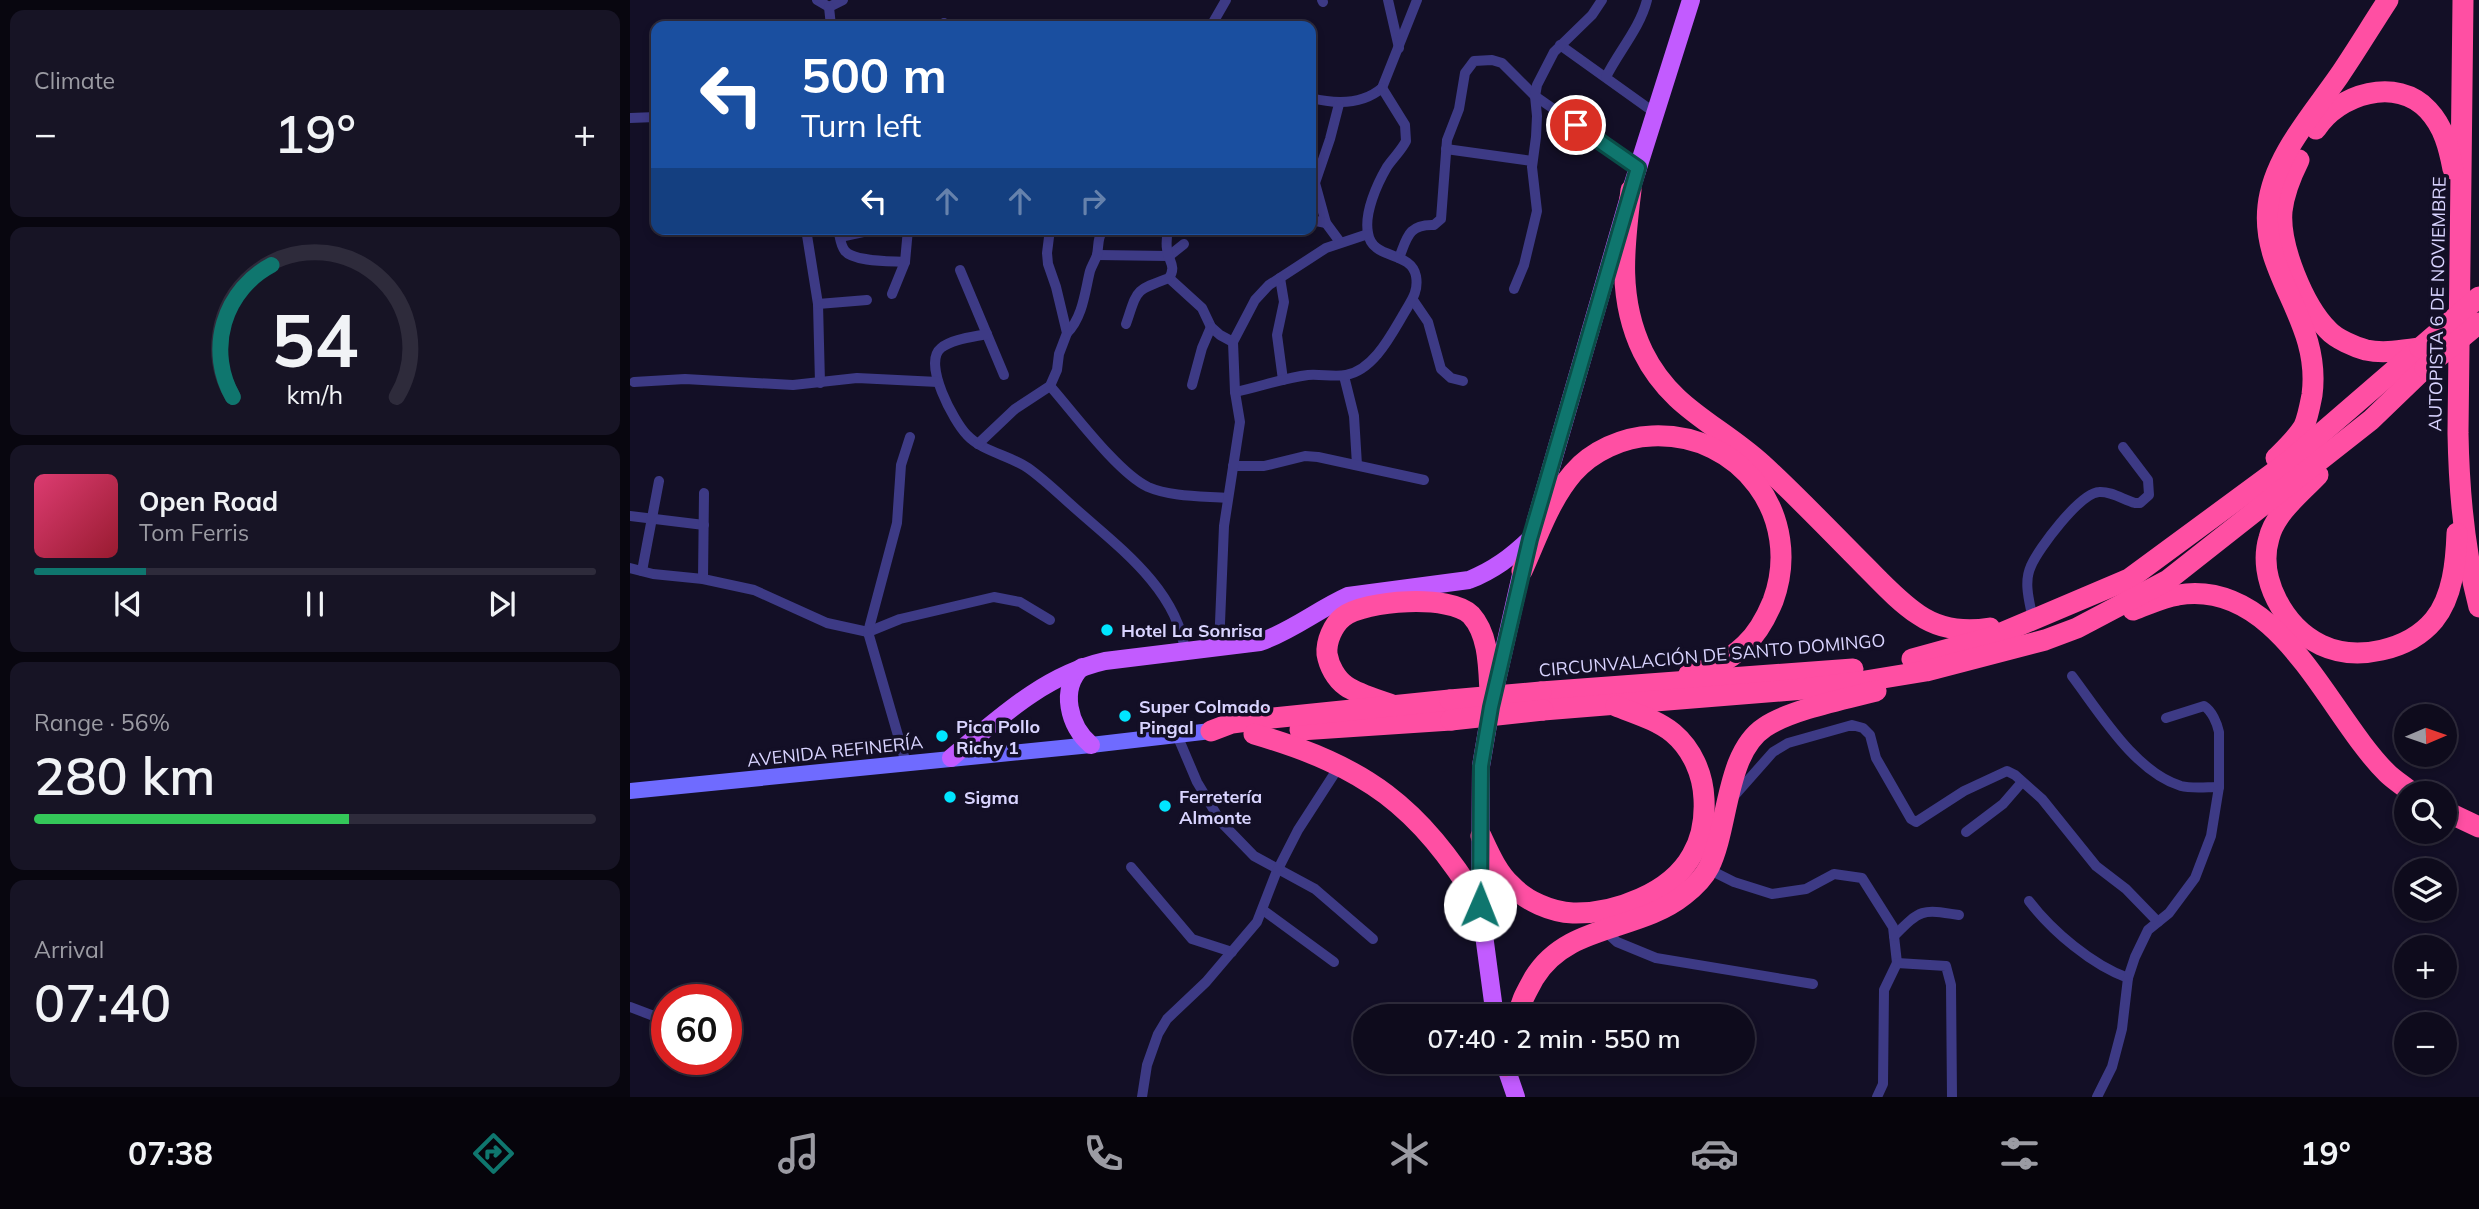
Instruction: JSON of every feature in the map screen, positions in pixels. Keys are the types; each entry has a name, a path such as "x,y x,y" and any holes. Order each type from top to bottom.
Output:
{"highway":[{"path":"2229,507 2291,443 2303,426 2313,383 2313,362 2308,337 2273,256 2267,230 2272,184 2287,152 2388,0"},
{"name":"AUTOPISTA 6 DE NOVIEMBRE","path":"2463,0 2459,489 2472,580 2479,607"},
{"path":"2423,358 2365,350 2329,332 2314,310 2290,260 2282,213 2286,190 2305,147 2321,122 2339,104 2379,91 2405,96 2427,108 2439,124 2448,144 2461,205"},
{"path":"1631,190 1623,250 1626,302 1643,352 1672,394 1691,412 1761,463 1919,616 1953,629 1971,631 2015,621 2033,620"},
{"name":"CIRCUNVALACIÓN DE SANTO DOMINGO","path":"1542,701 1611,704 1804,689 1926,671 2077,628 2168,580 2371,420 2479,297"},
{"name":"CIRCUNVALACIÓN DE SANTO DOMINGO","path":"1211,731 1234,735 1254,734 1542,701 1629,687 1878,667 1925,657 1992,637 2129,579 2229,507 2423,358 2479,323"},
{"path":"2371,420 2276,521 2269,536 2266,556 2269,578 2275,597 2298,628 2322,645 2352,652 2372,652 2397,645 2420,634 2435,619 2444,604 2452,580 2459,489"},
{"path":"1522,571 1546,517 1574,472 1593,455 1618,442 1656,435 1691,439 1715,449 1750,475 1772,509 1779,534 1781,561 1778,587 1766,617 1752,638 1735,654 1715,667 1629,687"},
{"path":"2077,628 2178,595 2207,595 2240,604 2273,627 2308,668 2386,773 2396,781"},
{"path":"1395,706 1345,685 1328,664 1327,649 1331,634 1342,617 1357,610 1427,601 1458,607 1470,613 1480,628 1485,642 1491,707"},
{"path":"1520,1004 1549,958 1580,938 1659,911 1684,895 1708,869 1745,751 1754,735 1763,727 1779,719 1909,682 1926,671"},
{"path":"1481,836 1495,864 1511,886 1532,901 1552,909 1572,913 1626,904 1671,881 1692,856 1701,833 1704,788 1697,764 1684,743 1660,724 1611,704"},
{"name":"CIRCUNVALACIÓN DE SANTO DOMINGO","path":"1211,731 1232,723 1395,706 1451,710"},
{"path":"1254,734 1291,745 1340,765 1372,782 1422,825 1458,869 1480,905"},
{"path":"2457,817 2479,827"}],"main road":[{"path":"1493,1004 1480,905 1481,766 1491,707 1530,539 1631,190 1691,0"},
{"path":"951,758 1034,692 1082,667 1105,661 1260,642 1282,635 1332,603 1348,596 1469,580 1500,565 1530,539"},
{"path":"1082,667 1076,672 1069,687 1069,705 1074,725 1081,737 1091,745"},
{"name":"AVENIDA REFINERÍA","path":"630,791 1211,731"},
{"path":"1509,1074 1516,1097"}],"street":[{"path":"817,0 829,7"},
{"path":"829,7 843,0"},
{"path":"1214,21 1226,0"},
{"path":"1388,0 1399,48"},
{"path":"1316,99 1339,103 1376,93 1382,88 1417,0"},
{"path":"1514,289 1524,265 1535,223 1536,198 1532,161 1537,116 1535,96 1540,75 1560,45 1575,34 1602,0"},
{"path":"1606,77 1634,30 1647,0"},
{"path":"829,7 830,21"},
{"path":"1560,45 1655,113"},
{"path":"1399,258 1410,231 1421,226 1434,225 1441,219 1446,149 1459,109 1465,73 1474,61 1492,60 1502,63 1535,96 1638,168"},
{"path":"1235,392 1309,375 1344,376 1356,372 1385,344 1413,300 1416,275 1411,265 1380,251 1368,234 1370,209 1378,186 1388,165 1406,141 1405,125 1382,88"},
{"path":"1316,178 1339,103"},
{"path":"630,118 651,117"},
{"path":"1446,149 1532,161"},
{"path":"1316,187 1326,223 1340,242"},
{"path":"1316,221 1326,223"},
{"path":"1219,647 1222,548 1240,422 1235,392 1233,342 1255,300 1269,285 1309,258 1340,242 1368,234"},
{"path":"807,235 818,304 820,383"},
{"path":"840,235 848,254 868,260 905,262"},
{"path":"892,294 905,262 907,235"},
{"path":"1048,235 1048,264 1068,332"},
{"path":"978,444 1008,414 1050,386 1068,332 1080,310 1101,235"},
{"path":"1126,324 1138,291 1169,278 1172,273 1173,264 1167,248 1168,235"},
{"path":"1097,255 1169,256 1184,244"},
{"path":"960,270 1004,375"},
{"path":"1169,278 1202,308 1211,327 1233,342"},
{"path":"1280,278 1284,302 1277,335 1283,380"},
{"path":"818,304 867,300"},
{"path":"1413,300 1428,322 1441,369 1451,378 1463,381"},
{"path":"1192,385 1211,327"},
{"path":"987,334 941,348 934,361 938,382 964,431 978,444 1030,469 1138,563 1180,627 1185,651"},
{"path":"1344,376 1354,416 1357,465"},
{"path":"634,382 685,379 793,386 857,378 938,382"},
{"path":"1050,386 1121,468 1140,482 1160,491 1228,498"},
{"path":"906,763 867,632 897,523 901,465 911,437"},
{"path":"2033,620 2027,580 2031,566 2076,506 2101,492 2135,503 2140,503 2149,495 2148,480 2123,447"},
{"path":"1233,466 1264,466 1304,456 1339,460 1424,480"},
{"path":"642,571 659,481"},
{"path":"703,579 704,494"},
{"path":"630,516 704,525"},
{"path":"630,568 754,590 827,623 867,632 900,619 994,597 1020,602 1049,620"},
{"path":"2072,676 2126,746 2154,773 2183,787 2219,787"},
{"path":"2097,1097 2112,1067 2122,1028 2128,978 2148,930 2169,913 2195,878 2211,836 2219,787 2219,732 2209,709 2199,706 2166,718"},
{"path":"1726,808 1745,782 1773,752 1787,743 1852,725 1863,728 1870,735 1876,758 1911,820 1916,822 1964,791 2007,771 2042,799 2096,866 2126,889 2158,922"},
{"path":"1177,735 1197,782 1221,821 1254,856 1315,889 1373,939"},
{"path":"1142,1097 1147,1065 1158,1034 1167,1019 1206,982 1257,922 1278,869 1298,830 1340,765"},
{"path":"1966,832 2003,804 2022,782"},
{"path":"1130,867 1192,939 1231,952"},
{"path":"1708,869 1734,882 1772,894 1806,889 1835,874 1862,878 1893,927 1897,963 1884,990 1882,1084 1877,1097"},
{"path":"2029,901 2044,920 2107,970 2128,978"},
{"path":"1263,910 1334,962"},
{"path":"1894,936 1915,915 1924,911 1959,915"},
{"path":"1602,929 1617,942 1656,958 1812,984"},
{"path":"1897,963 1946,966 1951,985 1952,1097"},
{"path":"630,1007 651,1015"}],"place":[{"name":"Hotel La Sonrisa","path":"1107,630"},
{"name":"Super Colmado Pingal","path":"1125,716"},
{"name":"Pica Pollo Richy 1","path":"942,736"},
{"name":"Sigma","path":"950,797"},
{"name":"Ferretería Almonte","path":"1165,806"}],"route":[{"path":"1480,905 1481,766 1491,707 1530,539 1638,168 1576,125"}]}
